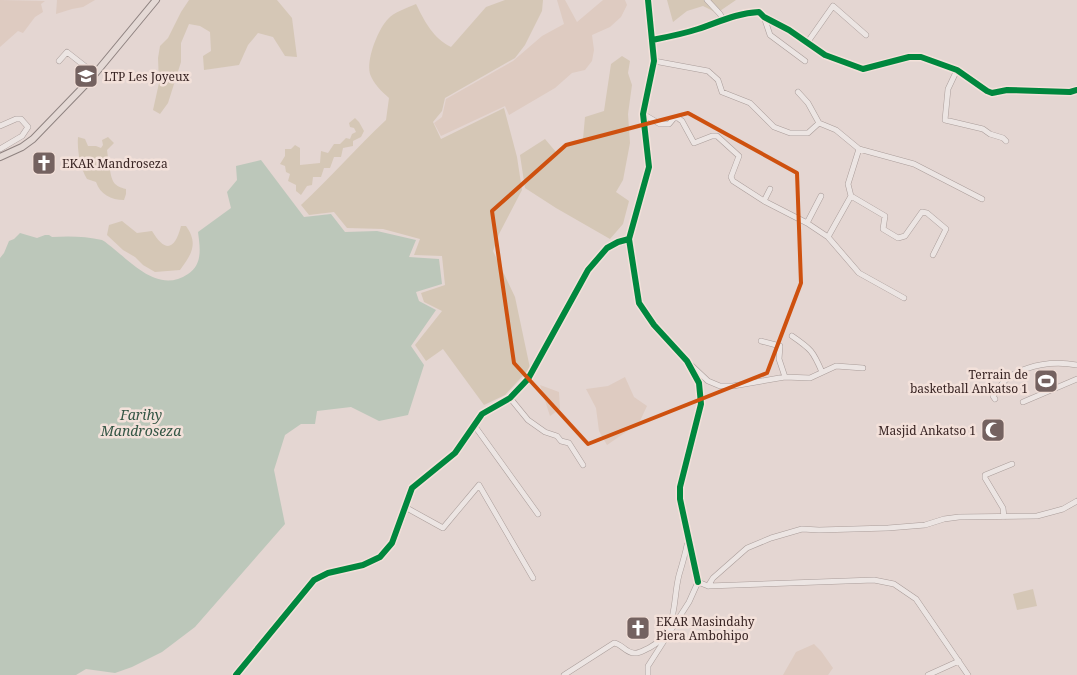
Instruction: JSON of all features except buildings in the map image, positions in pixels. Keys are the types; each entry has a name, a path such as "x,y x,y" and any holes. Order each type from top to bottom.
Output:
{"main road":[{"path":"0,157 22,147 33,139 94,74 156,0"}],"street":[{"path":"648,0 654,61 643,114 649,167 629,239 639,303 654,325 687,361 708,381 720,386 733,386 785,377 810,378 836,366 863,368"},
{"path":"707,0 720,14 722,19"},
{"path":"806,43 833,6 866,35"},
{"path":"652,40 681,34 722,19 759,12 825,55 863,69 909,57 921,57 957,70 992,93 1007,90 1036,93 1077,90"},
{"path":"764,17 770,35 805,61"},
{"path":"59,61 66,52 94,74"},
{"path":"654,61 708,72 718,80 722,92 750,103 774,127 790,133 808,133 819,123"},
{"path":"957,70 948,89 945,120 983,129 1006,141"},
{"path":"798,92 808,103 819,123 836,130 859,149 914,164 982,199"},
{"path":"643,114 664,125 669,124 674,118 678,118 694,143 717,136 739,155 740,158 731,178 733,181 828,237 859,273 904,298"},
{"path":"0,126 16,119 21,119 28,127 22,136 0,149"},
{"path":"828,237 851,196 848,184 859,149"},
{"path":"764,200 770,189"},
{"path":"807,223 821,196"},
{"path":"851,196 885,216 882,229 898,238 905,236 922,212 927,212 946,228 933,255"},
{"path":"238,674 314,580 328,573 362,565 380,557 392,543 412,488 455,452 482,414 510,398 528,379 588,270 607,248 629,239"},
{"path":"792,336 814,353 822,372"},
{"path":"761,341 780,346 779,359 785,377"},
{"path":"648,675 648,666 689,602 698,582 680,500 680,487 701,404 699,384 687,361"},
{"path":"995,399 993,396 1007,378 1034,366 1061,362 1077,365"},
{"path":"1023,402 1077,379"},
{"path":"510,398 528,420 545,432 569,442 584,465"},
{"path":"474,425 538,514"},
{"path":"1004,517 1003,508 985,475 1012,464"},
{"path":"405,508 443,528 479,485 533,578"},
{"path":"708,586 713,578 748,548 771,538 802,529 888,528 925,525 959,517 1037,516 1063,509 1077,501"},
{"path":"564,675 614,643 619,643 632,654 636,654 653,646 660,640 675,612 678,576 688,542"},
{"path":"698,582 708,586 858,580 887,582 908,592 916,599 968,675"},
{"path":"928,675 959,662"}],"highlighted area":[{"path":"688,113 797,173 801,283 767,373 588,444 514,363 492,211 566,145"}],"shaded area":[{"path":"0,0 45,1 41,4 43,12 35,17 23,33 18,31 0,47"},
{"path":"57,0 95,0 83,7 56,14"},
{"path":"189,0 277,0 292,18 297,57 285,56 273,37 258,33 248,45 239,65 204,70 203,56 211,51 210,32 200,26 189,24 181,43 181,62 168,103 160,114 153,110 159,83 158,58 160,46 168,38"},
{"path":"505,0 543,0 542,11 525,45 515,58 445,98 442,111 433,122 441,139 504,108 517,157 522,190 499,234 493,251 515,297 530,368 505,395 484,405 443,349 426,361 415,345 442,311 424,302 421,293 445,285 442,256 414,255 420,239 383,229 347,228 334,212 309,215 301,205 386,120 389,98 373,81 369,68 374,45 380,30 388,19 397,12 416,4 434,34 451,47 486,7"},
{"path":"557,0 565,0 577,22 603,0 625,0 627,5 621,17 610,27 592,35 594,50 592,61 585,70 572,73 555,88 509,115 505,106 441,136 434,123 442,117 446,99 513,61 542,36 564,24"},
{"path":"667,0 736,0 717,13 703,6 687,11 673,22"},
{"path":"622,56 630,61 628,73 632,85 628,114 630,143 623,180 616,192 629,201 623,224 610,239 525,188 520,155 545,139 556,152 573,141 583,139 585,117 604,111 611,64"},
{"path":"355,118 364,131 361,137 353,141 353,146 343,148 341,157 334,157 330,168 324,168 321,177 313,177 312,185 307,186 301,195 296,191 296,185 288,181 290,174 286,172 285,166 280,164 285,156 285,149 291,149 295,145 300,148 300,165 320,163 321,151 328,153 334,144 340,144 346,138 350,139 352,134 356,132 354,128 350,127 349,123"},
{"path":"78,137 85,139 88,146 101,148 103,145 102,140 108,137 114,143 107,150 108,158 115,164 115,168 110,170 114,183 126,189 124,200 115,199 107,195 100,190 96,182 87,179 82,170"},
{"path":"122,221 137,233 152,231 166,246 170,246 176,240 181,226 186,226 190,232 193,244 190,254 180,270 155,272 123,250 107,235 109,225"},
{"path":"625,377 634,397 647,406 639,423 607,445 599,431 596,408 586,389 608,386"},
{"path":"540,385 559,392 560,409 550,416"},
{"path":"1033,589 1037,606 1017,610 1013,594"},
{"path":"814,644 833,668 828,675 783,675 796,652"}],"water":[{"name":"Farihy Mandroseza","path":"261,160 304,217 331,214 345,232 377,231 416,240 409,257 439,259 442,284 416,292 419,301 436,310 411,346 424,365 408,415 379,421 351,407 317,411 315,424 301,424 285,435 274,470 285,524 195,627 162,652 115,673 86,669 76,675 0,675 0,258 9,241 20,233 37,238 49,235 52,237 90,238 104,241 130,263 148,275 158,279 178,279 193,270 198,261 198,232 231,208 227,192 237,180 236,166"}],"cycle path":[{"path":"648,0 654,61 643,114 649,167 629,239 639,303 654,325 687,361 699,383 701,404 680,487 680,499 698,582"},
{"path":"652,40 692,31 736,16 759,12 825,55 863,69 909,57 921,57 957,70 992,93 1007,90 1070,92 1077,90"},
{"path":"236,675 314,580 328,573 363,565 380,557 392,543 412,488 455,453 482,414 510,398 528,379 588,270 607,248 629,239"}],"place":[{"name":"LTP Les Joyeux","path":"86,76"},
{"name":"EKAR Mandroseza","path":"44,163"},
{"name":"Terrain de basketball Ankatso 1","path":"1046,381"},
{"name":"Masjid Ankatso 1","path":"993,430"},
{"name":"EKAR Masindahy Piera Ambohipo","path":"638,628"}]}
